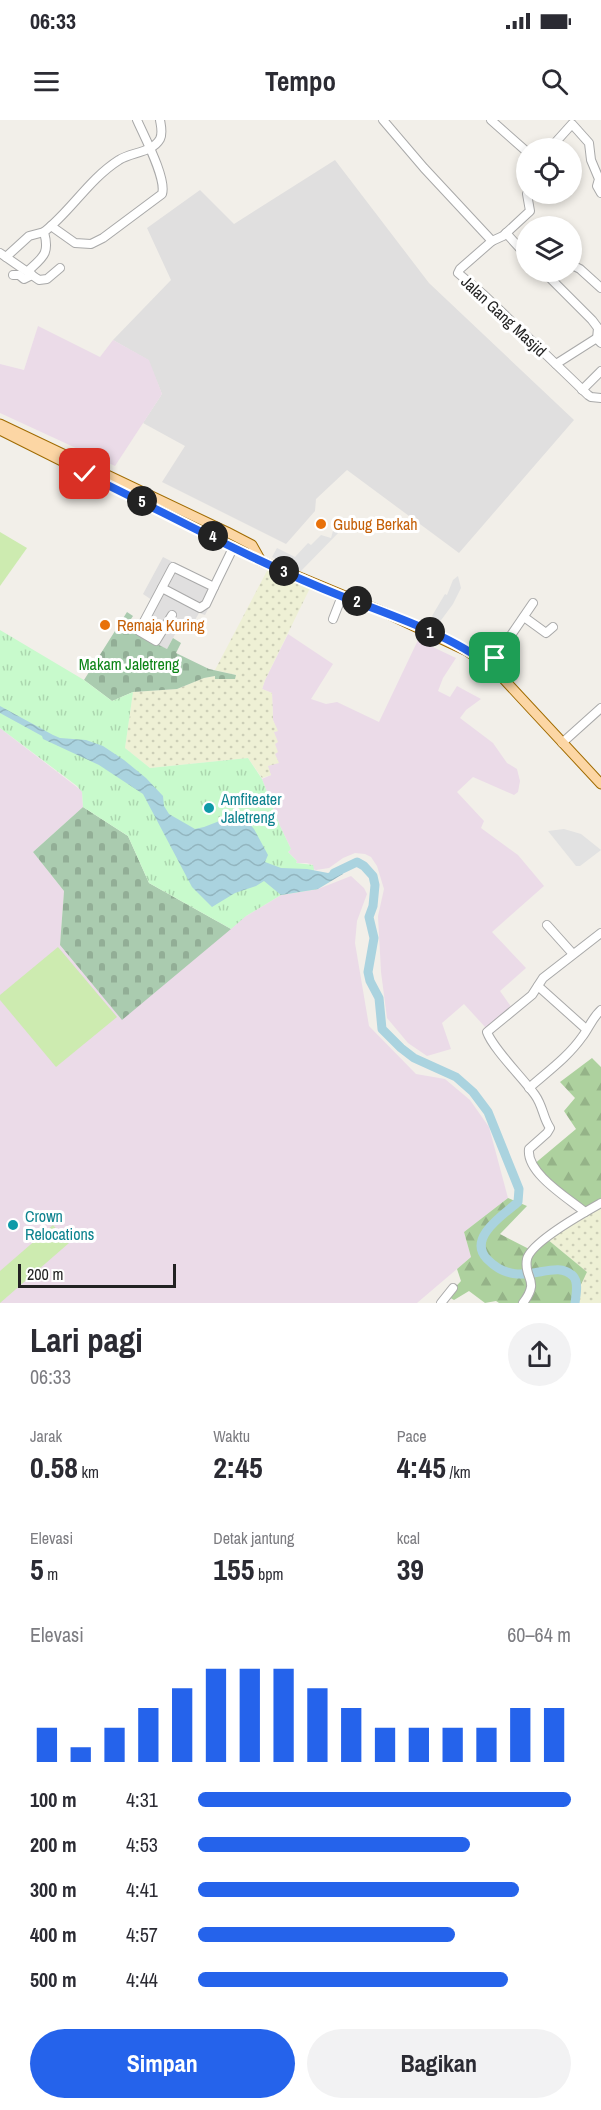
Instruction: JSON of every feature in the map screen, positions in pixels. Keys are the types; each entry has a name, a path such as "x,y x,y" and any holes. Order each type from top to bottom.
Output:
{"main road":[{"path":"0,424 252,545 261,561"},
{"path":"0,430 261,561 432,633 467,651 490,666 516,691 601,784"}],"street":[{"path":"51,226 75,243 91,244 103,238 158,198 164,188 158,166 137,120"},
{"path":"60,268 45,280 39,280 3,255 29,236 44,232 76,198 121,158 139,153 161,137 160,120"},
{"path":"383,120 492,241 498,240 530,211 529,204"},
{"path":"491,120 516,142"},
{"path":"558,138 570,122 589,143 591,160 599,179 597,186 601,193"},
{"path":"13,275 19,275 25,279 45,255 47,250 44,232"},
{"path":"506,233 516,244"},
{"name":"Jalan Gang Masjid","path":"492,241 460,268 458,273 591,398 601,398"},
{"path":"582,270 601,288"},
{"path":"554,282 592,320 598,328 600,339 556,364"},
{"path":"582,390 601,371"},
{"path":"162,588 200,608 206,604 234,546"},
{"path":"172,615 156,641 139,631 174,566 214,587"},
{"path":"333,619 342,596"},
{"path":"490,666 533,603"},
{"path":"524,617 546,633 553,627"},
{"path":"562,743 601,708"},
{"path":"547,925 573,954"},
{"path":"585,1212 540,1176 528,1156 529,1149 550,1128 537,1097 487,1032 532,995 543,978 601,933"},
{"path":"538,986 586,1029"},
{"path":"529,1088 582,1038 594,1017 601,1010"},
{"path":"523,1303 531,1290 532,1282 527,1261 533,1250 561,1227 601,1203"},
{"path":"441,1303 453,1288"}],"shaded area":[{"path":"335,160 429,283 574,420 459,553 347,470 316,499 315,511 286,544 162,482 185,446 143,423 162,394 148,360 113,340 171,280 147,228 200,190 234,224"},
{"path":"38,326 100,357 113,340 149,360 162,394 115,466 0,413 0,364 24,370"},
{"path":"336,520 346,522 342,529 299,573 278,564 280,561 272,557 277,548 295,557 308,543 311,545 321,535 331,538"},
{"path":"163,557 220,586 205,615 199,613 195,620 185,616 167,649 132,633 152,600 143,594"},
{"path":"458,576 461,588 453,604 433,631 426,627 429,621 432,623 435,619 432,616 445,594 447,595 453,580"},
{"path":"288,634 333,664 311,699 326,704 337,702 379,722 418,640 456,658 443,678 438,691 450,697 457,686 481,699 466,710 460,718 493,743 507,763 517,769 520,781 518,792 514,795 473,777 457,792 484,821 481,828 518,855 544,886 492,932 526,968 500,991 512,1008 486,1028 464,1004 442,1023 451,1049 427,1056 408,1043 387,1018 381,972 378,916 384,889 377,866 371,857 355,853 329,868 316,870 312,869 313,865 296,863 297,861 288,852 291,849 262,779 271,775 267,766 275,753 274,732 277,731 273,720 272,693 262,689"},
{"path":"0,728 82,791 83,807 33,852 64,891 60,945 246,916 281,895 318,889 351,876 364,888 367,894 357,921 355,943 369,1026 416,1074 445,1079 470,1100 489,1127 508,1198 464,1232 471,1257 417,1303 0,1303"},
{"path":"564,829 581,834 601,850 580,866 576,866 548,831"}],"green space":[{"path":"0,532 27,548 0,586"},
{"path":"269,567 311,586 262,689 272,693 273,720 278,731 274,732 278,742 275,744 278,752 275,754 279,763 268,766 271,775 262,778 248,758 150,768 125,748 133,692 177,689 204,678 215,676 215,679 236,675 215,670"},
{"name":"Makam Jaletreng","path":"127,612 133,616 125,628 167,649 173,638 181,643 176,653 209,669 236,675 235,679 215,679 215,676 177,689 133,692 112,701 84,680"},
{"path":"0,630 84,680 112,701 133,692 125,748 150,768 248,758 262,779 291,849 288,852 297,861 296,863 313,865 318,889 281,895 246,916 231,929 149,883 128,836 83,807 82,792 77,786 0,728"},
{"path":"83,807 128,836 149,883 231,929 122,1020 60,945 64,891 33,852"},
{"path":"58,947 117,1017 56,1067 0,1000 0,995"},
{"path":"592,1058 601,1067 601,1202 586,1211 533,1165 576,1129 564,1111 575,1098 560,1082"},
{"path":"508,1198 527,1206 500,1234 531,1250 547,1239 587,1272 572,1303 499,1303 496,1301 485,1303 469,1291 454,1300 447,1296 461,1281 457,1269 471,1257 464,1232"},
{"path":"601,1202 601,1303 572,1303 587,1272 547,1239"},
{"path":"53,1225 69,1243 0,1303 0,1271"}],"water":[{"path":"0,706 60,738 86,740 103,746 146,778 163,796 164,806 169,814 195,829 240,813 254,829 268,855 265,862 281,868 328,873 344,866 343,874 318,889 281,895 264,881 235,893 212,907 192,887 143,794 99,765 43,739 42,736 0,713"}],"waterway":[{"path":"334,873 357,862 373,876 375,885 373,906 369,917 374,938 368,972 379,998 382,1029 414,1058 456,1077 473,1092 488,1112 519,1189 518,1202 496,1220 484,1235 481,1243 482,1251 487,1259 499,1269 512,1273 565,1271 573,1276 576,1282 575,1303"}],"place":[{"name":"Gubug Berkah","path":"321,524"},
{"name":"Remaja Kuring","path":"105,625"},
{"name":"Amfiteater Jaletreng","path":"209,808"},
{"name":"Crown Relocations","path":"13,1225"}],"route":[{"path":"85,474 261,561 432,633 490,666 495,658"}]}
